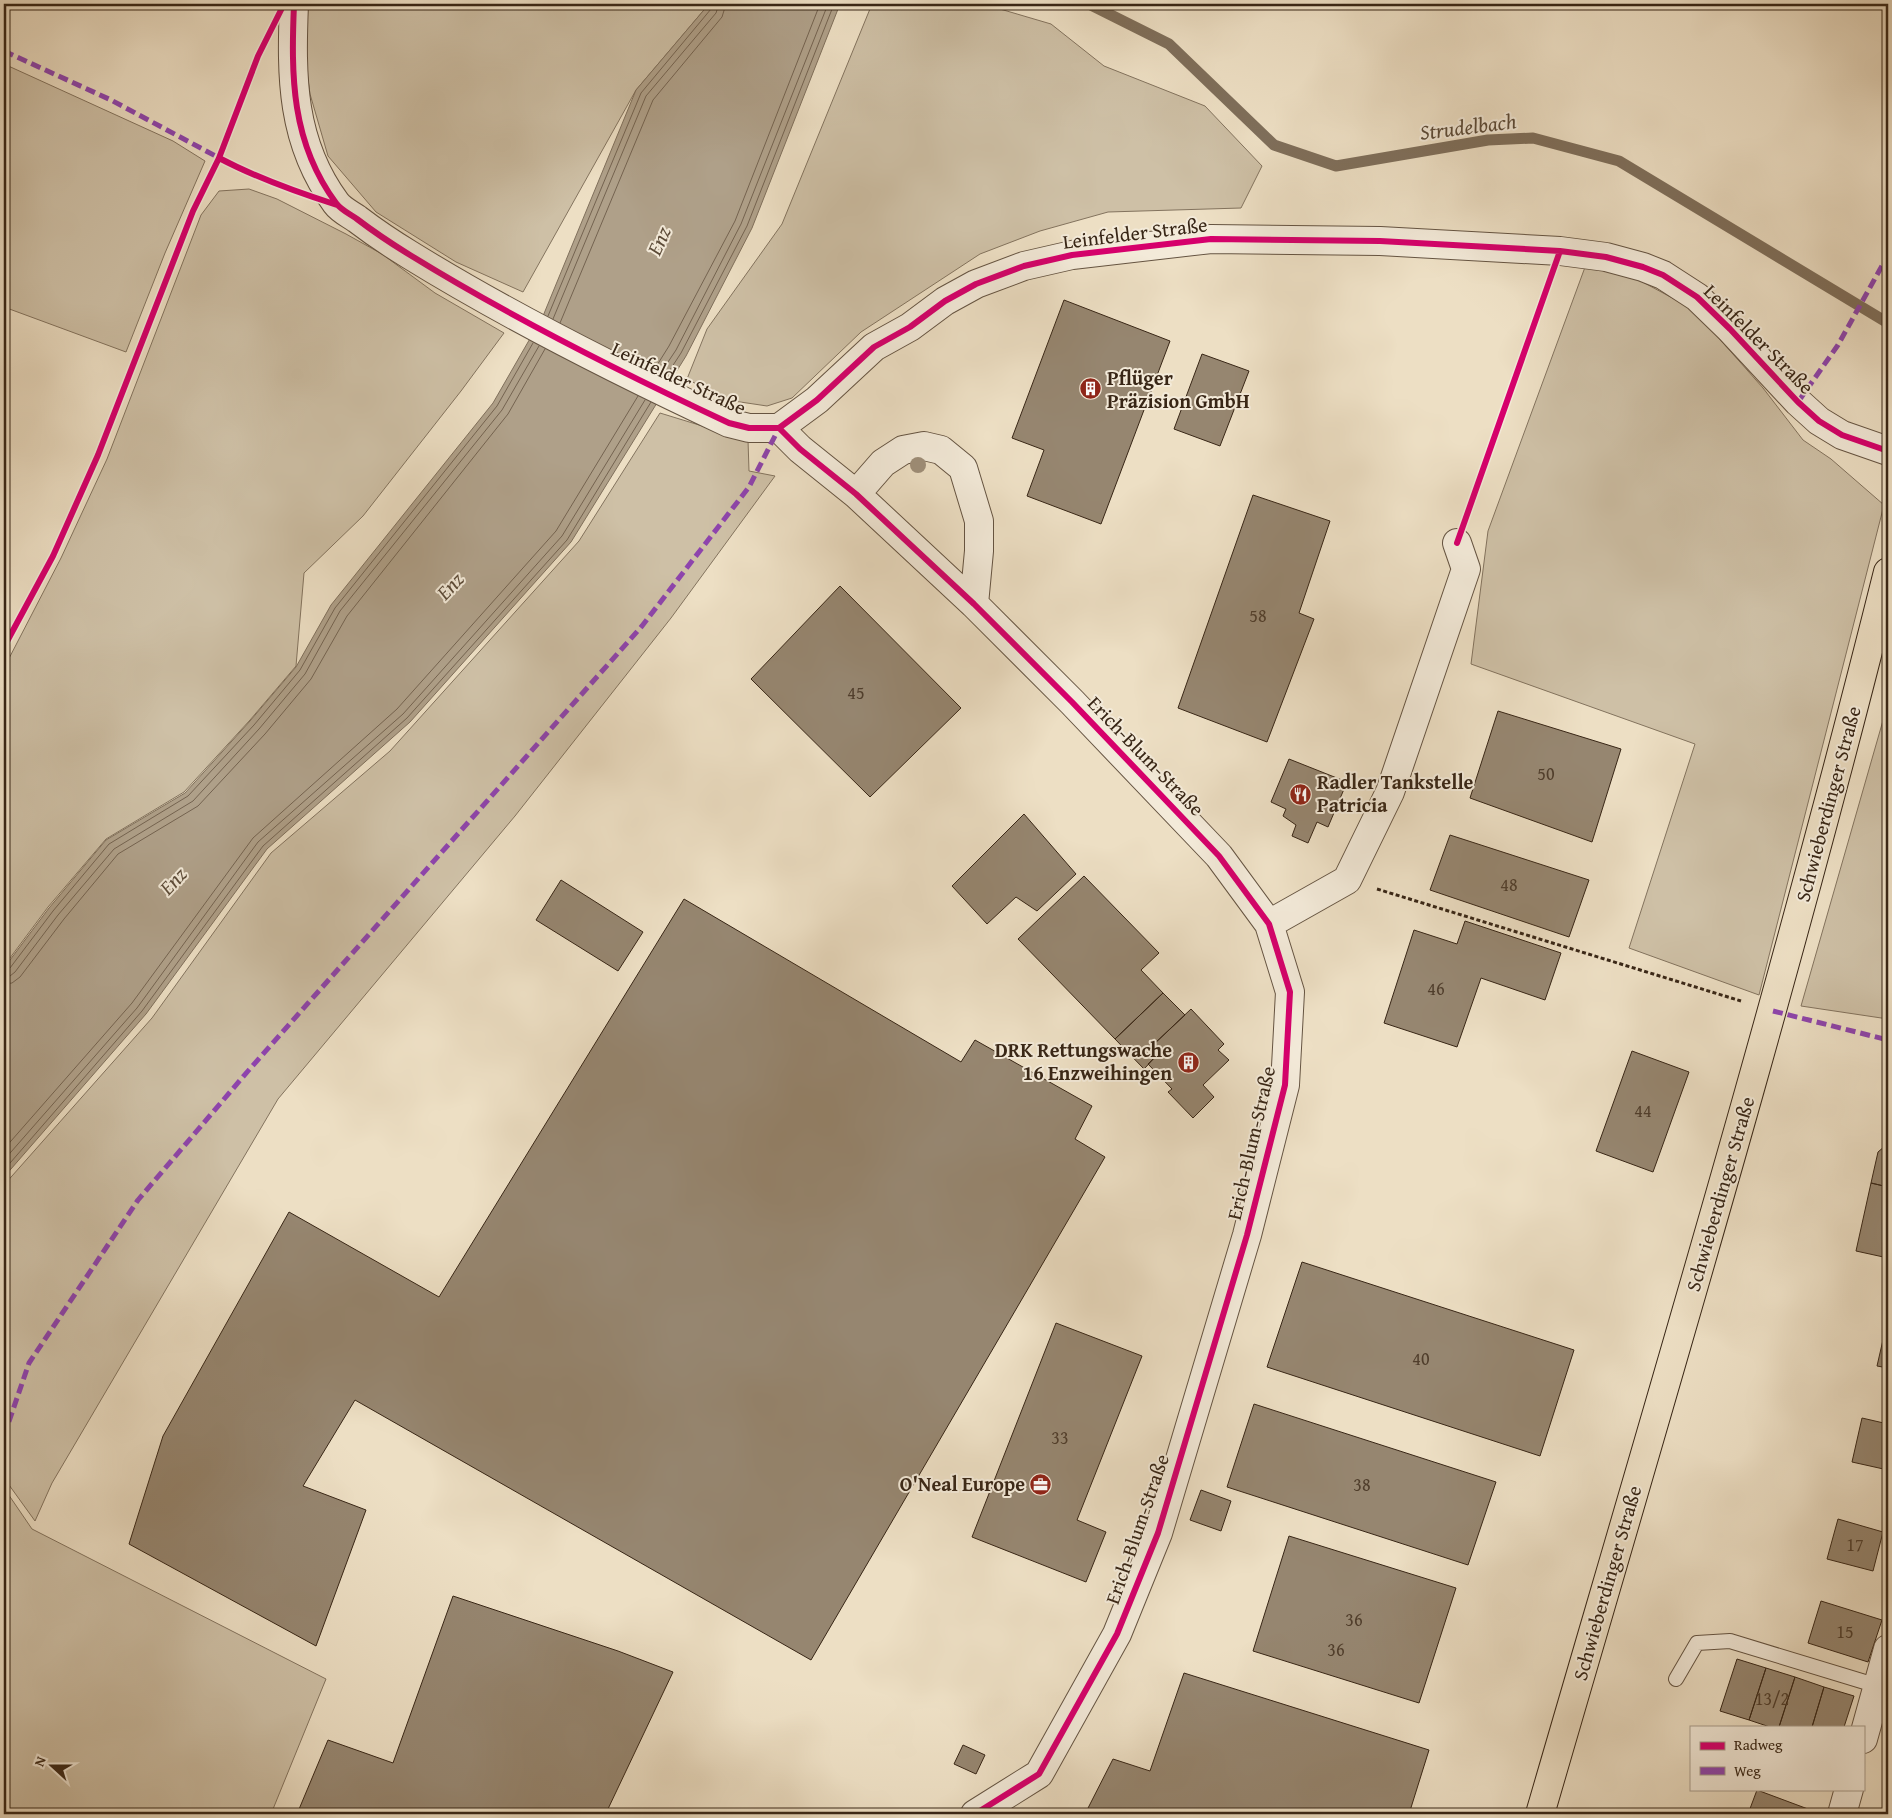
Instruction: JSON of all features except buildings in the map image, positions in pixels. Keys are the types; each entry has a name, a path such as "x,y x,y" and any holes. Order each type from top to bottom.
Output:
{"main road":[{"name":"Schwieberdinger Straße","path":"1540,1814 1773,1011 1822,830 1888,572"}],"street":[{"name":"Leinfelder Straße","path":"294,4 293,70 295,106 303,139 320,178 337,205 391,244 506,312 729,423 749,428 779,428 817,400 874,347 910,327 944,301 976,284 1024,266 1072,254 1211,239 1380,241 1560,251 1606,257 1643,267 1663,275 1697,297 1798,402 1819,421 1842,435 1888,451"},
{"name":"Erich-Blum-Straße","path":"779,428 800,449 856,494 974,604 1072,702 1220,856 1269,924 1290,992 1285,1086 1247,1236 1158,1532 1117,1634 1039,1774 975,1814"},
{"path":"856,494 883,463 903,450 924,446 941,450 963,468 979,521 980,551 974,604"},
{"path":"1269,924 1347,880 1390,792 1466,569 1456,542"},
{"path":"1864,1735 1888,1649"},
{"path":"1842,1814 1849,1790"}],"lane":[{"path":"1676,1679 1697,1643 1730,1641 1878,1686"}],"path":[{"path":"1456,542 1560,251"},
{"path":"1347,880 1773,1011"}],"shaded area":[{"path":"306,4 709,4 636,90 523,292 456,262 376,212 328,156 310,94 305,57"},
{"path":"872,4 983,4 1051,24 1104,66 1205,106 1262,166 1241,208 1108,212 1040,231 980,254 861,332 792,398 767,406 727,400 687,379 707,329 782,224"},
{"path":"4,64 173,141 205,161 165,253 126,352 4,307"},
{"path":"249,189 277,199 382,254 435,293 504,333 363,516 304,573 296,666 184,792 106,839 48,907 4,966 4,668 61,558 107,459 201,215 219,191"},
{"path":"1588,259 1637,279 1693,309 1763,388 1803,440 1831,459 1884,505 1759,995 1629,948 1695,744 1471,664 1488,531"},
{"path":"660,413 748,440 749,471 775,476 671,618 515,816 278,1099 52,1483 35,1521 4,1478 4,1185 152,1018 271,853 390,751 579,541"},
{"path":"1888,701 1888,1019 1801,1006"},
{"path":"4,1488 32,1529 326,1679 271,1814 4,1814"}],"water":[{"name":"Enz","path":"709,4 840,4 752,228 686,356 571,542 410,722 267,849 146,1014 4,1177 4,968 49,908 106,840 185,793 250,721 296,667 331,605 493,403 543,316 636,90"}],"waterway":[{"name":"Strudelbach","path":"1089,4 1169,44 1274,145 1336,166 1488,140 1533,138 1619,161 1888,323"}],"marked path":[{"path":"4,51 111,100 223,160"},
{"path":"1798,402 1838,345 1888,255"},
{"path":"4,1436 29,1363 138,1200 248,1071 642,626 749,487 779,428"},
{"path":"1773,1011 1888,1040"}],"cycle path":[{"path":"4,647 53,556 98,455 193,211 219,158 258,56 284,4"},
{"path":"294,4 294,83 302,132 321,180 343,210 397,247 488,301 607,364 729,423 749,428 779,428 817,400 874,347 910,327 945,301 976,284 1024,266 1072,255 1211,239 1380,241 1560,251 1606,257 1643,267 1663,275 1697,297 1730,329 1798,402 1819,421 1842,435 1888,451"},
{"path":"219,158 277,184 337,205"},
{"path":"1457,543 1560,251"},
{"path":"779,428 800,449 856,494 974,604 1072,702 1219,856 1269,924 1290,992 1285,1085 1247,1235 1158,1533 1117,1634 1039,1774 975,1814"}],"place":[{"name":"Pflüger Präzision GmbH","path":"1091,389"},
{"name":"Radler Tankstelle Patricia","path":"1301,794"},
{"name":"DRK Rettungswache 16 Enzweihingen","path":"1188,1062"},
{"name":"O'Neal Europe","path":"1041,1484"}]}
